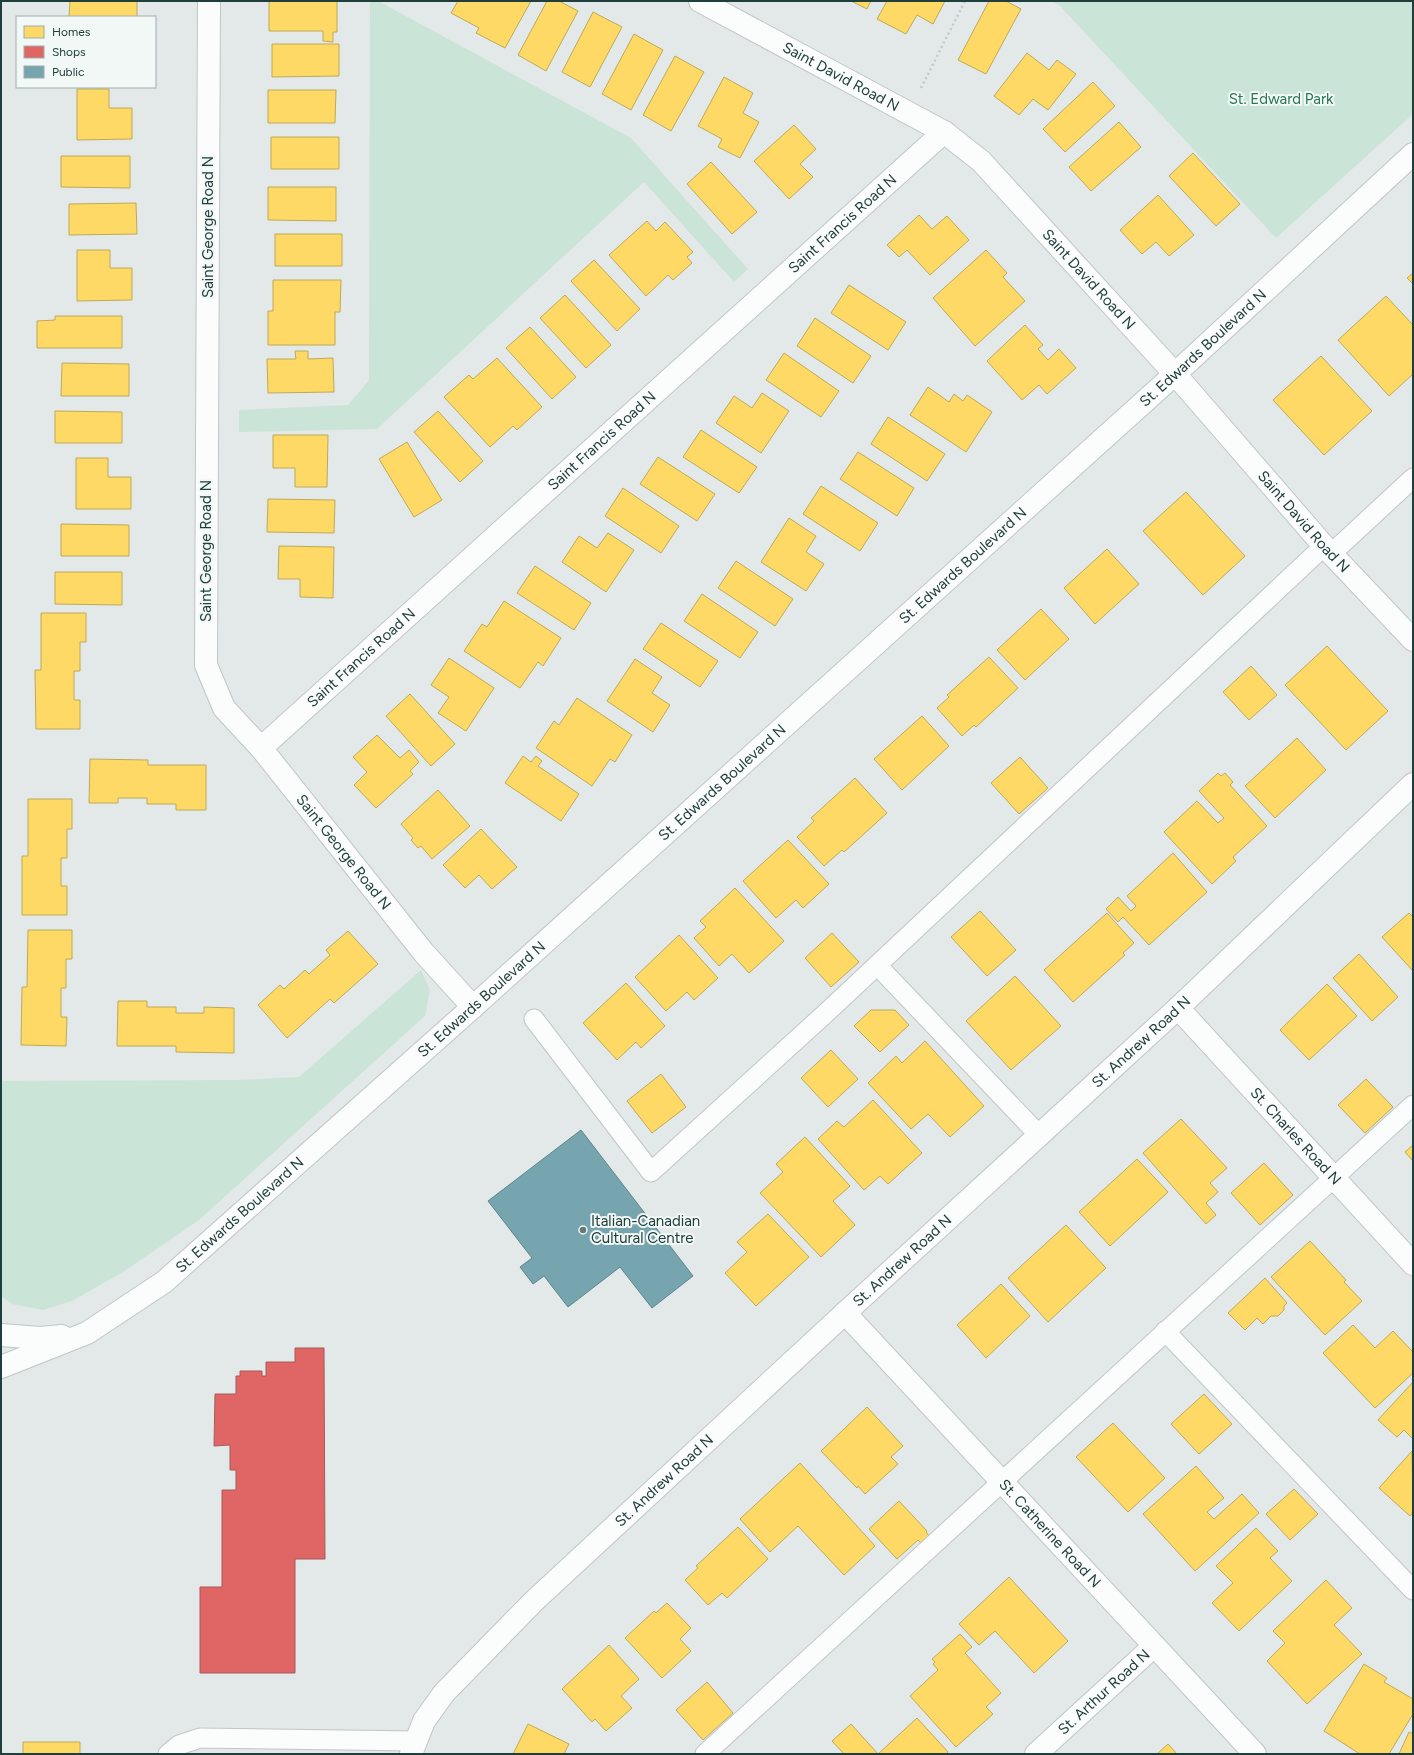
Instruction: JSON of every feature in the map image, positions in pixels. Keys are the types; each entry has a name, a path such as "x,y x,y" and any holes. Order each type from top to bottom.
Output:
{"street":[{"name":"Saint George Road N","path":"209,1 206,664 224,708 261,748 424,953 473,1007"},
{"name":"Saint David Road N","path":"700,1 944,132 981,161 1175,374 1328,549 1413,640"},
{"name":"Saint Francis Road N","path":"261,748 944,132"},
{"name":"St. Edwards Boulevard N","path":"1,1367 87,1333 164,1282 473,1007 1175,374 1413,154"},
{"name":"St. Andrew Road N","path":"414,1747 424,1721 444,1693 534,1601 1178,1008 1413,784"},
{"name":"St. Charles Road N","path":"1178,1008 1413,1264"},
{"name":"St. Catherine Road N","path":"845,1313 1255,1754"},
{"path":"1,1336 40,1338 87,1333"},
{"name":"St. Arthur Road N","path":"1036,1754 1154,1646"}],"lane":[{"path":"534,1019 650,1172 1328,549 1413,478"},
{"path":"877,965 1039,1135"},
{"path":"705,1754 1001,1481 1413,1105"},
{"path":"1165,1331 1413,1590"},
{"path":"168,1754 179,1745 200,1738 414,1747"}],"path":[{"path":"909,113 965,1"}],"green space":[{"path":"370,1 378,1 631,138 748,269 734,282 644,182 377,429 239,432 239,410 348,405 369,380"},
{"name":"St. Edward Park","path":"1051,1 1413,1 1413,114 1276,238 1059,5"},
{"path":"421,970 430,990 425,1016 199,1220 123,1272 72,1301 43,1310 12,1304 1,1296 1,1081 236,1080 299,1077"}],"building: Homes":[{"path":"70,1 137,1 137,16 69,16"},
{"path":"269,1 337,1 337,32 333,32 333,42 323,41 323,31 269,31"},
{"path":"458,1 531,1 505,48 476,33 479,28 451,13"},
{"path":"547,1 559,1 578,11 546,71 518,55"},
{"path":"851,1 871,1 867,9"},
{"path":"887,1 945,1 933,24 917,15 906,34 877,19"},
{"path":"989,1 1006,1 1021,9 986,74 958,60"},
{"path":"593,12 622,27 590,87 562,72"},
{"path":"634,34 663,50 631,110 602,94"},
{"path":"272,44 339,44 339,76 272,77"},
{"path":"1027,53 1049,70 1057,60 1076,74 1048,110 1033,99 1019,115 994,96"},
{"path":"675,56 704,72 671,131 643,115"},
{"path":"724,77 753,93 743,113 759,122 740,158 718,147 722,139 698,126"},
{"path":"1093,82 1115,106 1065,152 1043,129"},
{"path":"77,89 109,89 109,108 132,108 132,139 77,140"},
{"path":"268,90 336,90 335,123 268,123"},
{"path":"1119,122 1141,147 1091,191 1069,167"},
{"path":"794,125 816,149 800,164 813,177 789,199 754,161"},
{"path":"271,137 339,137 339,169 271,169"},
{"path":"1193,153 1240,204 1216,226 1169,176"},
{"path":"61,156 130,156 130,188 61,187"},
{"path":"711,162 757,212 732,234 687,184"},
{"path":"268,187 336,187 336,221 268,220"},
{"path":"1158,195 1194,235 1169,256 1156,242 1142,254 1120,230"},
{"path":"136,203 137,234 69,235 69,204"},
{"path":"919,215 932,229 947,216 969,240 930,275 907,250 899,257 887,245"},
{"path":"647,221 656,231 665,222 693,252 687,257 692,263 673,280 668,275 646,296 609,255"},
{"path":"275,234 342,234 342,266 275,266"},
{"path":"77,250 110,250 110,268 132,268 132,300 77,301"},
{"path":"986,250 1007,273 1003,277 1025,301 975,346 933,298"},
{"path":"594,260 640,309 617,331 571,281"},
{"path":"1413,273 1413,284 1407,278"},
{"path":"273,280 341,280 340,312 335,312 335,345 268,345 268,311 273,311"},
{"path":"849,285 906,322 888,350 831,313"},
{"path":"565,295 611,345 586,368 540,318"},
{"path":"1386,296 1413,325 1413,374 1389,396 1338,340"},
{"path":"55,316 122,316 122,348 37,348 37,321 55,320"},
{"path":"815,318 871,356 853,383 797,346"},
{"path":"1025,325 1043,345 1038,349 1048,360 1059,349 1076,368 1047,394 1039,385 1022,400 987,361"},
{"path":"530,327 576,377 552,399 506,348"},
{"path":"295,351 308,351 308,359 333,358 334,392 268,393 267,359 296,359"},
{"path":"784,353 839,391 821,417 766,380"},
{"path":"1321,356 1372,411 1324,455 1273,400"},
{"path":"497,358 542,407 517,430 513,426 490,447 444,397 469,375 473,379"},
{"path":"62,363 129,364 129,396 61,396"},
{"path":"928,387 949,402 954,394 963,401 967,395 992,412 966,452 910,415"},
{"path":"762,393 789,411 761,453 716,423 734,396 752,408"},
{"path":"55,411 122,412 122,443 55,443"},
{"path":"438,411 483,461 460,482 414,432"},
{"path":"888,417 945,454 927,481 871,444"},
{"path":"701,430 757,467 739,493 683,457"},
{"path":"273,435 328,435 327,487 295,487 295,468 273,468"},
{"path":"407,442 442,500 414,517 379,459"},
{"path":"858,452 914,488 897,516 840,479"},
{"path":"658,457 715,494 697,521 640,484"},
{"path":"76,458 108,458 108,477 131,477 131,509 76,509"},
{"path":"821,486 878,523 860,551 803,514"},
{"path":"623,488 679,526 661,553 605,516"},
{"path":"1186,492 1245,556 1203,595 1143,531"},
{"path":"268,499 335,500 334,533 267,532"},
{"path":"789,518 816,536 806,552 824,564 806,591 761,562"},
{"path":"61,524 129,525 129,556 61,556"},
{"path":"608,533 634,550 606,592 562,562 579,536 597,548"},
{"path":"279,546 334,547 333,598 300,597 300,579 278,579"},
{"path":"1107,549 1139,584 1095,624 1064,588"},
{"path":"736,561 793,599 775,626 718,588"},
{"path":"535,566 591,603 574,630 517,593"},
{"path":"55,572 122,572 122,605 55,604"},
{"path":"702,594 758,632 740,658 684,621"},
{"path":"504,601 561,638 543,666 538,662 520,688 464,651 482,624 487,627"},
{"path":"1041,609 1069,639 1025,680 997,650"},
{"path":"41,613 86,613 86,642 80,642 80,671 74,671 74,700 80,700 80,729 36,729 35,670 41,670"},
{"path":"661,623 718,661 700,687 643,649"},
{"path":"1327,646 1388,711 1346,750 1285,685"},
{"path":"989,657 1018,688 976,727 974,725 962,736 937,708 949,697 947,695"},
{"path":"449,658 494,688 466,731 438,713 449,697 431,685"},
{"path":"635,659 662,677 652,693 670,705 653,732 607,701"},
{"path":"1251,666 1277,695 1249,720 1223,692"},
{"path":"410,694 455,744 431,766 386,716"},
{"path":"577,698 632,735 615,762 610,759 592,786 536,748 554,721 559,725"},
{"path":"922,716 949,746 902,790 874,759"},
{"path":"377,735 400,758 409,750 419,762 410,771 413,774 376,808 354,785 367,772 353,757"},
{"path":"1297,738 1326,770 1275,818 1245,786"},
{"path":"523,756 531,762 536,756 542,761 538,766 579,794 561,821 505,783"},
{"path":"1020,757 1048,788 1019,814 991,783"},
{"path":"90,759 148,760 148,765 206,765 206,810 176,810 176,804 147,804 147,798 118,798 118,803 89,803"},
{"path":"1218,773 1221,776 1225,773 1233,782 1230,785 1267,826 1233,857 1236,861 1212,884 1164,832 1197,801 1218,823 1224,818 1199,791"},
{"path":"855,778 887,813 844,852 842,850 824,866 797,837 814,821 811,818"},
{"path":"438,790 470,826 432,859 421,846 418,848 411,840 413,838 401,824"},
{"path":"28,799 72,799 72,829 67,829 67,858 61,858 61,886 67,886 67,915 22,915 22,856 28,856"},
{"path":"481,829 517,867 492,889 479,875 465,888 443,865"},
{"path":"788,840 829,884 803,908 796,900 776,918 743,881"},
{"path":"1173,853 1207,892 1149,945 1123,917 1118,922 1106,909 1118,897 1131,911 1136,906 1127,896"},
{"path":"735,888 784,941 749,973 732,954 719,966 694,938 706,927 700,921"},
{"path":"980,911 1016,950 987,976 951,937"},
{"path":"1107,913 1134,943 1123,953 1125,955 1073,1002 1044,970"},
{"path":"1409,913 1413,917 1413,971 1382,937"},
{"path":"28,930 72,930 72,959 66,959 66,988 61,988 61,1017 67,1017 66,1046 21,1045 22,987 27,987"},
{"path":"348,931 378,964 334,1003 330,999 287,1038 258,1005 280,985 284,989 305,970 309,974 330,955 326,950"},
{"path":"832,933 859,962 831,987 805,958"},
{"path":"679,935 718,978 694,1000 687,992 666,1011 635,977"},
{"path":"1359,954 1398,997 1372,1021 1333,978"},
{"path":"1015,976 1061,1026 1011,1070 966,1021"},
{"path":"626,983 665,1026 641,1048 636,1042 617,1060 583,1023"},
{"path":"1327,984 1357,1016 1309,1060 1280,1030"},
{"path":"118,1001 147,1001 147,1007 176,1007 176,1013 204,1013 204,1007 234,1008 234,1053 176,1052 176,1046 117,1046"},
{"path":"871,1010 895,1010 909,1025 880,1052 854,1026"},
{"path":"925,1041 984,1106 950,1137 928,1114 911,1129 868,1083 896,1056 902,1063"},
{"path":"831,1050 858,1079 828,1107 801,1078"},
{"path":"661,1074 686,1107 652,1133 627,1101"},
{"path":"1366,1079 1393,1107 1365,1133 1338,1105"},
{"path":"873,1100 922,1153 888,1184 880,1176 864,1190 818,1139 837,1121 844,1127"},
{"path":"1181,1119 1227,1168 1210,1183 1218,1192 1206,1203 1216,1215 1206,1224 1143,1153"},
{"path":"805,1137 850,1186 833,1201 855,1225 821,1257 760,1193 783,1172 776,1164"},
{"path":"1413,1145 1413,1161 1405,1152"},
{"path":"1137,1159 1168,1192 1110,1246 1079,1212"},
{"path":"1264,1163 1293,1195 1260,1225 1231,1193"},
{"path":"768,1214 809,1257 756,1306 725,1273 747,1252 737,1242"},
{"path":"1066,1225 1106,1268 1048,1322 1008,1278"},
{"path":"1310,1241 1346,1280 1344,1282 1362,1301 1325,1335 1271,1277"},
{"path":"1265,1278 1287,1303 1284,1306 1284,1310 1278,1316 1271,1316 1263,1324 1257,1318 1245,1330 1228,1313"},
{"path":"1001,1284 1030,1316 986,1358 957,1325"},
{"path":"1353,1325 1375,1348 1393,1331 1413,1352 1413,1373 1375,1408 1323,1353"},
{"path":"1413,1382 1413,1439 1404,1430 1397,1437 1378,1420"},
{"path":"1204,1394 1232,1424 1199,1454 1171,1424"},
{"path":"867,1407 903,1446 891,1457 898,1464 865,1494 858,1486 857,1488 821,1451"},
{"path":"1113,1423 1165,1478 1128,1512 1076,1457"},
{"path":"1412,1451 1413,1512 1410,1516 1379,1488"},
{"path":"800,1463 875,1546 844,1575 798,1526 770,1552 740,1519"},
{"path":"1196,1466 1224,1498 1207,1512 1214,1519 1242,1494 1259,1513 1195,1571 1143,1514"},
{"path":"1294,1489 1318,1514 1290,1540 1266,1514"},
{"path":"899,1501 927,1531 926,1532 930,1537 922,1544 918,1540 897,1559 869,1529"},
{"path":"738,1527 768,1559 727,1598 722,1593 708,1605 685,1580 698,1568 696,1566"},
{"path":"1256,1528 1278,1551 1270,1558 1292,1581 1239,1631 1212,1603 1233,1583 1216,1566"},
{"path":"1009,1577 1068,1641 1034,1673 995,1631 979,1645 959,1624"},
{"path":"1326,1580 1352,1608 1334,1625 1362,1654 1307,1704 1267,1661 1285,1643 1273,1631"},
{"path":"667,1603 691,1628 680,1639 691,1651 662,1678 625,1638 654,1611 656,1613"},
{"path":"960,1634 972,1647 965,1653 1001,1693 986,1707 993,1714 956,1747 910,1696 938,1670 933,1664 935,1662 932,1659"},
{"path":"609,1645 639,1679 621,1696 632,1708 606,1731 595,1719 592,1722 562,1689"},
{"path":"1364,1664 1387,1678 1384,1682 1413,1699 1413,1714 1389,1754 1360,1754 1324,1731"},
{"path":"707,1682 733,1713 703,1740 676,1710"},
{"path":"917,1718 948,1752 946,1754 878,1754"},
{"path":"528,1724 569,1744 564,1754 513,1754"},
{"path":"851,1724 878,1754 844,1754 832,1741"},
{"path":"1409,1732 1413,1734 1413,1754 1399,1754"},
{"path":"23,1742 80,1742 80,1754 23,1754"},
{"path":"1168,1744 1177,1754 1157,1754"}],"building: Shops":[{"path":"295,1348 324,1348 325,1559 295,1559 295,1673 200,1673 200,1587 222,1587 222,1490 236,1490 236,1470 230,1470 230,1445 214,1446 215,1394 236,1394 236,1376 240,1376 240,1371 262,1371 262,1376 266,1376 266,1362 295,1362"}],"building: Public":[{"name":"Italian-Canadian Cultural Centre","path":"581,1130 693,1276 652,1308 620,1267 568,1307 544,1276 533,1284 520,1267 532,1258 488,1201"}],"place":[{"name":"Italian-Canadian Cultural Centre","path":"583,1230"}]}
